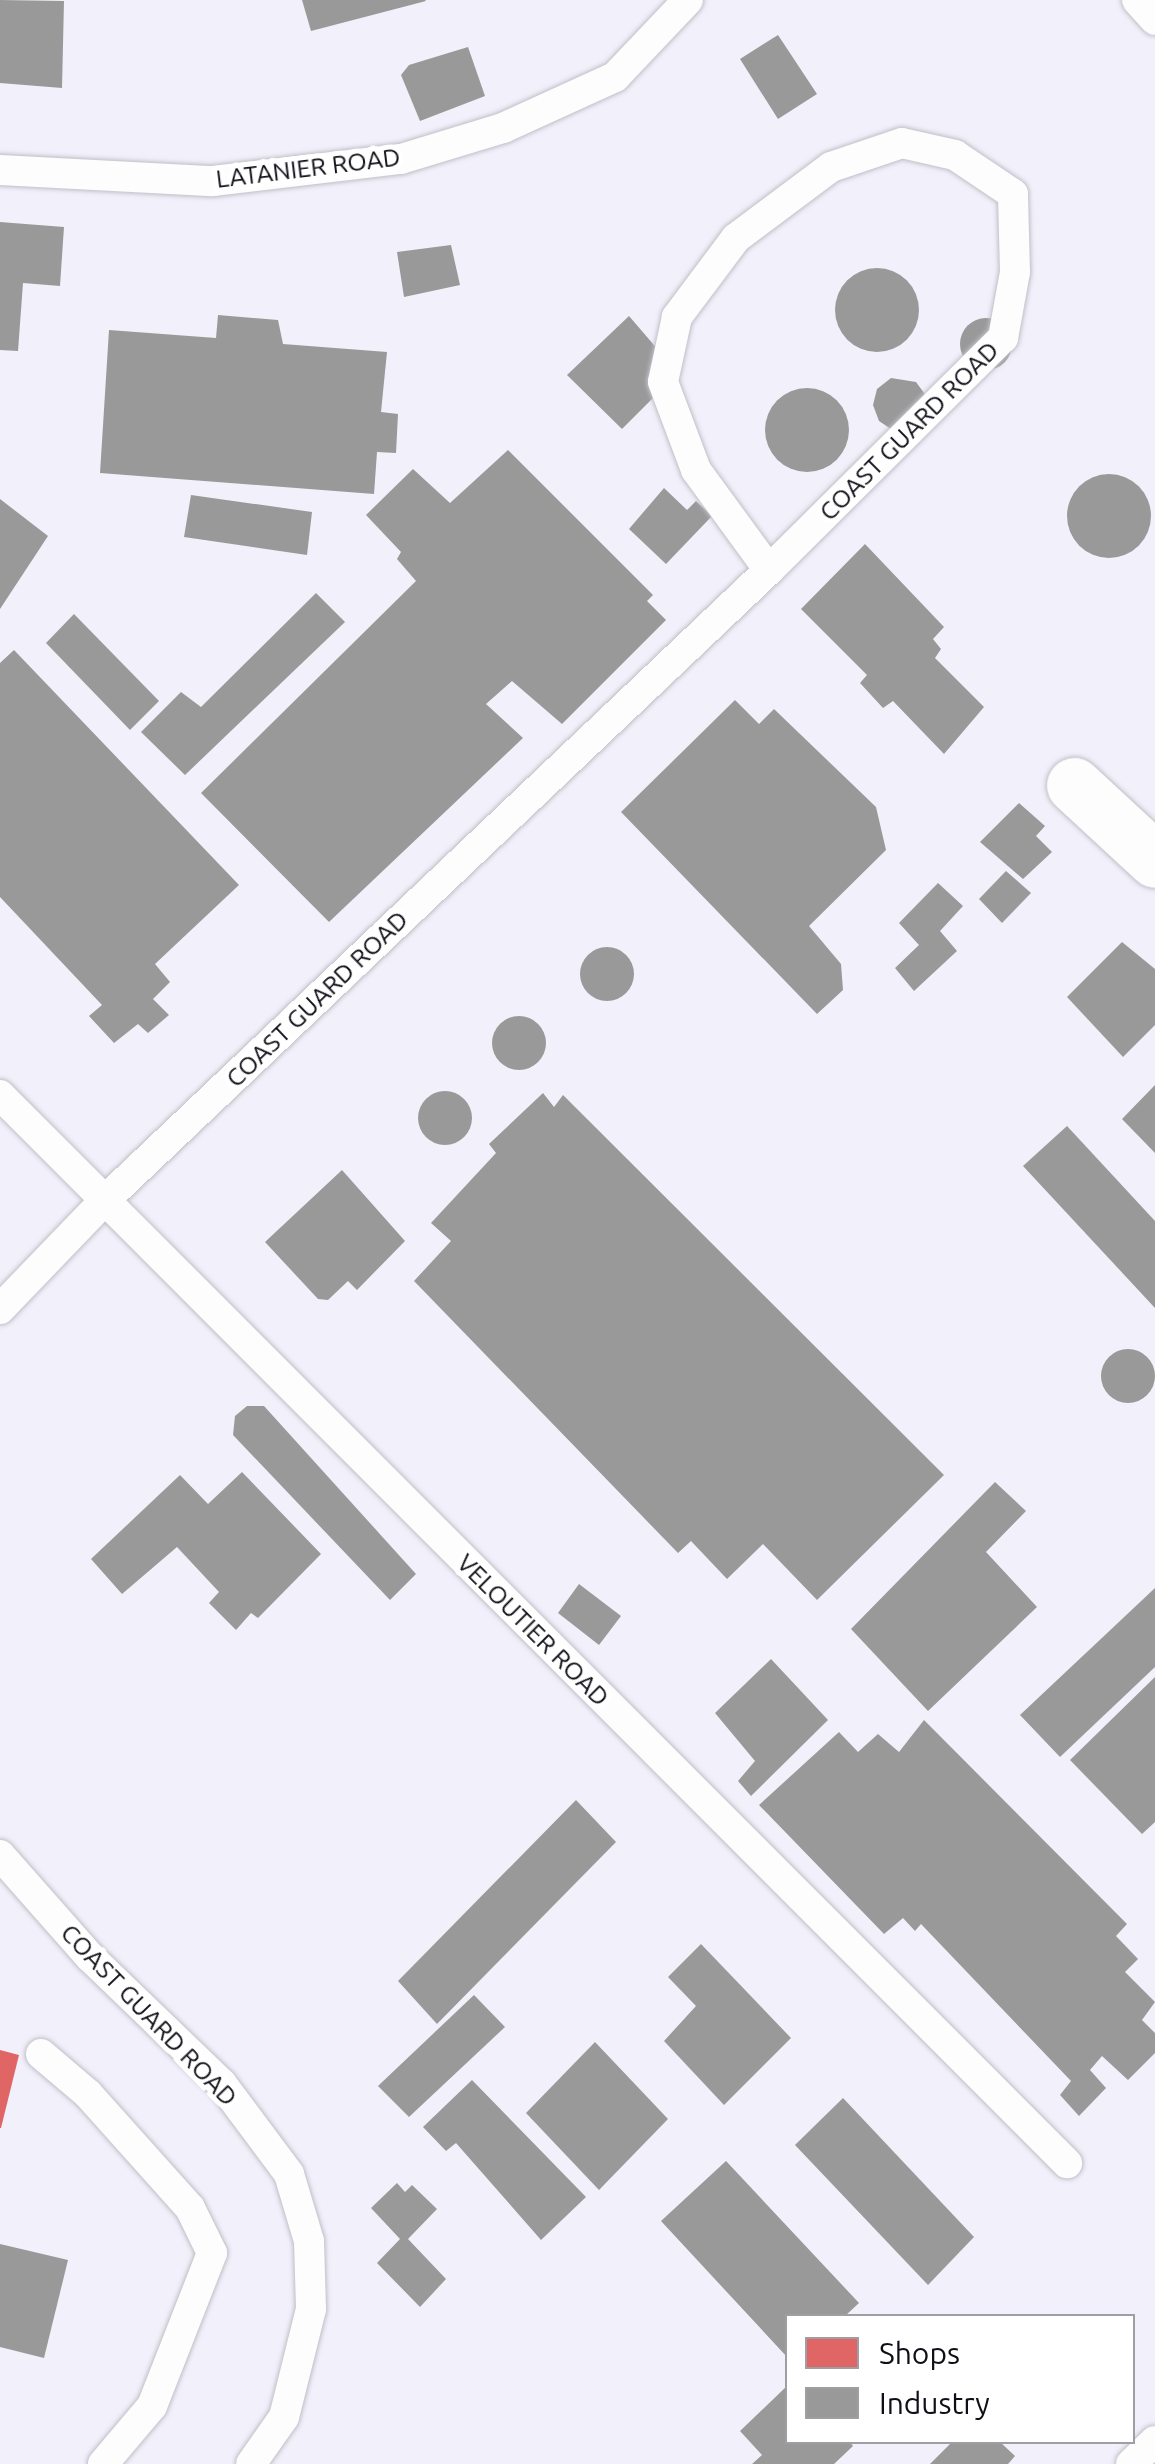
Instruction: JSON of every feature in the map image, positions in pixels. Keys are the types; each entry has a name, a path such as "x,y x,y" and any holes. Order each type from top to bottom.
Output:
{"street":[{"path":"1074,784 1155,860"}],"lane":[{"name":"LATANIER ROAD","path":"0,170 213,181 401,159 503,128 614,77 688,0"},
{"path":"1137,0 1155,20"},
{"name":"COAST GUARD ROAD","path":"0,1309 104,1202 769,570 1003,338 1014,272 1012,194 955,155 902,143 830,167 736,238 677,317 663,382 696,470 769,570"},
{"name":"VELOUTIER ROAD","path":"0,1095 1067,2162"},
{"name":"COAST GUARD ROAD","path":"0,1855 90,1957 222,2084 289,2174 310,2241 311,2309 284,2417 252,2464"},
{"path":"41,2054 88,2094 190,2208 212,2253 152,2406 103,2464"},
{"path":"1130,2464 1155,2440"}],"building: Shops":[{"path":"0,2050 19,2055 1,2128 0,2128"}],"building: Industry":[{"path":"0,0 64,1 62,88 0,83"},
{"path":"302,0 425,0 426,1 311,31"},
{"path":"778,35 817,94 778,119 740,59"},
{"path":"468,47 485,96 420,121 401,75 409,65"},
{"path":"0,222 64,227 60,286 23,283 18,351 0,350"},
{"path":"451,245 460,285 404,297 397,252"},
{"path":"877,268 893,271 907,280 916,294 916,326 907,340 893,349 877,352 861,349 847,340 838,326 835,310 838,294 847,280 861,271"},
{"path":"218,315 278,320 283,344 387,352 381,412 398,414 396,453 377,452 374,494 100,473 109,330 216,338"},
{"path":"629,316 678,373 622,429 567,375"},
{"path":"986,318 1004,326 1012,344 1004,362 986,370 968,362 960,344 968,326"},
{"path":"891,378 916,382 927,397 894,431 879,421 873,405 877,389"},
{"path":"807,388 823,391 837,400 846,414 846,446 837,460 823,469 807,472 791,469 777,460 768,446 765,430 768,414 777,400 791,391"},
{"path":"508,450 653,595 647,601 666,620 562,724 512,681 486,704 523,738 329,922 201,793 416,581 397,559 401,552 366,515 413,469 450,503"},
{"path":"1109,474 1125,477 1139,486 1148,500 1148,532 1139,546 1125,555 1109,558 1093,555 1079,546 1070,532 1067,516 1070,500 1079,486 1093,477"},
{"path":"664,488 687,510 696,501 712,516 666,564 629,529"},
{"path":"191,495 312,512 307,555 184,537"},
{"path":"0,499 48,536 0,609"},
{"path":"865,544 944,627 933,639 941,649 935,658 984,707 944,754 893,701 883,708 860,683 867,675 801,609"},
{"path":"316,593 345,622 185,775 141,732 181,692 201,707"},
{"path":"74,614 159,701 130,730 46,643"},
{"path":"14,650 239,885 155,964 170,982 153,999 169,1015 148,1033 138,1024 114,1043 89,1016 102,1005 0,897 0,663"},
{"path":"735,700 759,724 774,709 876,807 886,850 809,926 841,964 843,990 817,1014 621,812"},
{"path":"1019,803 1045,826 1036,836 1052,852 1023,879 980,842"},
{"path":"1006,871 1031,893 1002,923 979,899"},
{"path":"938,883 963,906 940,931 957,951 914,991 895,968 919,945 899,923"},
{"path":"1122,942 1155,969 1155,1025 1123,1057 1067,997"},
{"path":"607,947 626,955 634,974 626,993 607,1001 588,993 580,974 588,955"},
{"path":"519,1016 538,1024 546,1043 538,1062 519,1070 500,1062 492,1043 500,1024"},
{"path":"1155,1085 1155,1153 1122,1119"},
{"path":"445,1091 464,1099 472,1118 464,1137 445,1145 426,1137 418,1118 426,1099"},
{"path":"543,1093 554,1107 563,1095 944,1475 817,1600 763,1544 727,1579 691,1541 678,1553 414,1281 451,1241 431,1223 496,1153 489,1144"},
{"path":"1067,1126 1155,1221 1155,1308 1023,1166"},
{"path":"342,1170 405,1241 357,1290 348,1281 328,1300 318,1299 265,1242"},
{"path":"1128,1349 1147,1357 1155,1376 1147,1395 1128,1403 1109,1395 1101,1376 1109,1357"},
{"path":"247,1406 264,1406 416,1574 390,1600 233,1435 235,1416"},
{"path":"242,1472 321,1554 258,1618 251,1613 236,1630 209,1603 219,1592 177,1547 122,1594 91,1559 180,1475 208,1504"},
{"path":"995,1482 1026,1511 986,1552 1037,1607 928,1711 851,1629"},
{"path":"579,1584 621,1616 599,1645 558,1613"},
{"path":"1155,1588 1155,1667 1060,1757 1020,1715"},
{"path":"771,1659 828,1720 751,1796 738,1781 755,1761 715,1713"},
{"path":"1155,1677 1155,1822 1142,1834 1070,1760"},
{"path":"924,1720 1127,1924 1116,1936 1138,1959 1125,1972 1155,2002 1142,2020 1155,2033 1155,2053 1128,2080 1102,2056 1090,2070 1106,2088 1079,2116 1060,2095 1071,2081 921,1924 915,1931 903,1918 884,1934 759,1805 839,1732 858,1752 878,1734 899,1752"},
{"path":"576,1800 616,1842 437,2024 398,1981"},
{"path":"701,1944 791,2038 724,2105 664,2041 696,2006 668,1977"},
{"path":"474,1995 505,2027 409,2117 378,2086"},
{"path":"595,2042 668,2119 599,2190 526,2113"},
{"path":"472,2080 586,2197 541,2240 456,2143 446,2151 423,2127"},
{"path":"843,2098 974,2237 928,2285 795,2145"},
{"path":"726,2161 859,2303 847,2314 785,2314 785,2355 661,2221"},
{"path":"397,2183 405,2192 412,2185 437,2209 408,2239 446,2279 420,2307 377,2263 400,2239 371,2208"},
{"path":"0,2244 68,2260 44,2358 0,2347"},
{"path":"785,2388 785,2444 853,2446 834,2464 752,2464 762,2455 740,2431"},
{"path":"950,2444 1002,2444 1015,2456 1008,2464 930,2464"}]}
